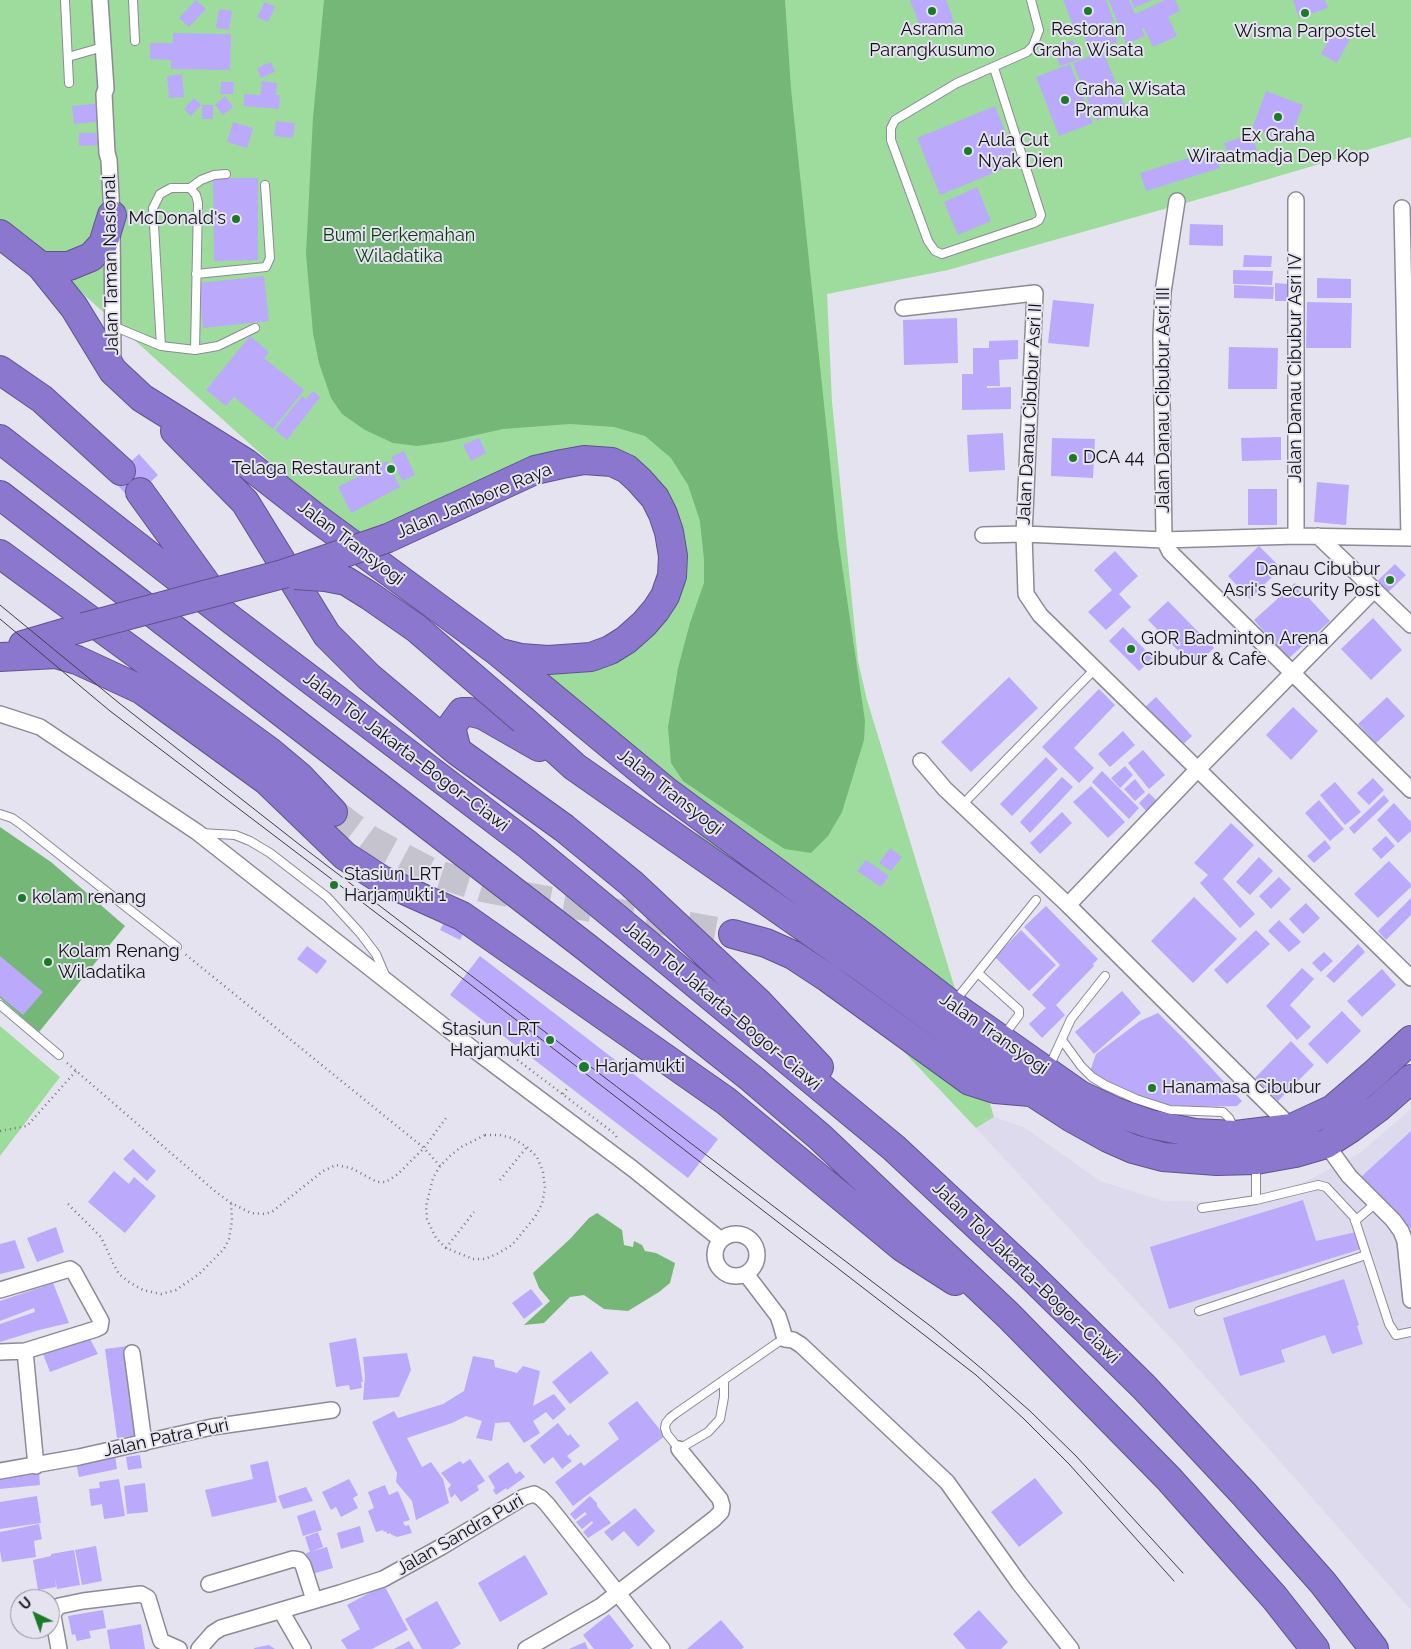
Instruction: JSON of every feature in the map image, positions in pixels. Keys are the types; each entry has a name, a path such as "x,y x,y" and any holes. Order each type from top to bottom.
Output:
{"highway":[{"path":"41,266 69,266 91,257 103,244 112,215"},
{"name":"Jalan Transyogi","path":"0,234 41,266 74,307 112,370 142,398 246,463 315,517 498,652 666,791 864,937 871,959 952,1005 1001,1038 1072,1118 1108,1138 1133,1149 1163,1157 1217,1161 1256,1160 1295,1153 1326,1144 1358,1123 1411,1079"},
{"path":"0,370 42,399 121,471"},
{"path":"142,398 245,502 327,635 369,677 457,751 564,828 631,883 759,1002 894,1148"},
{"name":"Jalan Tol Jakarta–Bogor–Ciawi","path":"0,440 233,621 527,844 894,1148 1028,1273 1144,1387 1245,1495 1323,1583 1374,1649"},
{"name":"Jalan Jambore Raya","path":"0,652 84,627 284,574 388,538 536,470 584,460 612,462 627,469 654,498 663,514 669,532 673,556 672,576 665,596 644,624 626,640 610,650 591,657 548,660 521,658 498,652"},
{"path":"140,492 233,621"},
{"name":"Jalan Tol Jakarta–Bogor–Ciawi","path":"0,495 578,941 751,1078 820,1137 1009,1316 1169,1479 1274,1597 1315,1649"},
{"path":"0,554 269,751 300,777 333,812"},
{"name":"Jalan Transyogi","path":"284,574 325,577 346,581 370,596 416,628 575,767 871,959 1039,1081 1080,1095 1116,1112 1150,1124 1195,1133 1236,1135 1292,1128 1333,1109 1411,1040"},
{"path":"0,657 56,654 104,671 142,690 266,780 345,856 382,880 462,916 726,1101 902,1247 1009,1316"},
{"path":"457,751 451,727 462,712 470,712 483,716 575,767"},
{"path":"733,934 766,943 793,955 828,978 970,1081 995,1089 1039,1081"}],"street":[{"name":"Jalan Taman Nasional","path":"100,0 106,89 104,94 107,154 109,160 112,215 112,370"},
{"name":"Jalan Danau Cibubur Asri IV","path":"1296,200 1296,536"},
{"name":"Jalan Danau Cibubur Asri III","path":"1164,540 1161,336 1163,292 1177,201"},
{"path":"983,536 1024,534 1164,540 1296,536 1410,538 1402,208"},
{"name":"Jalan Danau Cibubur Asri II","path":"903,308 1035,293 1024,534 1026,594 1040,615 1411,978"},
{"path":"1318,536 1411,625"},
{"path":"1164,540 1170,552 1411,790"},
{"path":"1068,905 1198,769 1374,590"},
{"path":"0,714 40,727 197,832 388,983 633,1169 721,1240"},
{"path":"921,761 945,789 1068,905 1292,1128"},
{"path":"1326,1144 1342,1167 1397,1225 1408,1241 1411,1300"},
{"path":"739,1234 746,1236 755,1245 757,1258 755,1265 746,1274 733,1276 721,1270 715,1258 717,1246 726,1236 739,1234"},
{"path":"0,1290 70,1269 74,1272 101,1321 100,1327 96,1329 24,1351 0,1352"},
{"path":"746,1274 778,1316 785,1339 793,1340 801,1345 947,1482 1019,1583 1071,1649"},
{"path":"24,1351 36,1466"},
{"path":"132,1353 144,1443"},
{"name":"Jalan Patra Puri","path":"0,1471 36,1466 212,1427 332,1410"},
{"path":"526,1649 601,1606 721,1512 720,1499 679,1449"},
{"name":"Jalan Sandra Puri","path":"199,1649 213,1633 221,1628 383,1578 441,1547 524,1497 534,1494 547,1504 662,1649"},
{"path":"209,1584 293,1559 299,1560 303,1565 314,1600"},
{"path":"59,1649 54,1612 59,1606 141,1594 148,1598 161,1641 179,1648"},
{"path":"281,1611 303,1649"}],"lane":[{"path":"65,0 69,83"},
{"path":"133,0 136,41"},
{"path":"994,68 1041,215 1039,220 1034,223 942,254 935,251 928,241 891,140 891,128 895,120 957,83 1028,52 1033,46 1039,30 1031,0"},
{"path":"68,57 103,47"},
{"path":"161,346 153,208 160,194 171,188 190,188 201,180 214,175 226,174"},
{"path":"196,274 266,267 270,258 265,185"},
{"path":"190,188 196,195 198,203 195,350"},
{"path":"113,326 161,346 195,350 218,346 255,328"},
{"path":"962,805 1095,669"},
{"path":"0,814 12,818 22,825 177,947"},
{"path":"197,832 235,835 250,840 270,853 326,897 360,932 376,954 388,983"},
{"path":"952,1005 1036,900"},
{"path":"978,973 1018,1010 1019,1015 1001,1038"},
{"path":"1039,1081 1062,1040 1071,1019 1105,976"},
{"path":"0,1005 59,1055"},
{"path":"1062,1040 1081,1066 1092,1077 1105,1085 1136,1099 1170,1110 1223,1112 1229,1118 1236,1135"},
{"path":"1256,1160 1256,1200"},
{"path":"1202,1208 1256,1200 1318,1185 1326,1187 1354,1217 1393,1332 1396,1335 1411,1332"},
{"path":"1355,1220 1376,1203"},
{"path":"1199,1311 1366,1255"},
{"path":"724,1380 724,1397 720,1418 708,1432 679,1449 668,1434 666,1423 675,1414 777,1343 785,1339"}],"path":[{"path":"177,947 424,1148 440,1166"},
{"path":"59,1055 216,1192 250,1213 265,1214 279,1207 322,1171 336,1165 351,1168 378,1182 386,1182 398,1174 424,1148 446,1118"},
{"path":"511,1055 615,1134"},
{"path":"0,1131 27,1126 76,1071"},
{"path":"563,1094 569,1086"},
{"path":"485,1135 500,1135 512,1138 527,1147 537,1157 543,1172 545,1188 542,1204 512,1245 497,1254 474,1259 446,1248 431,1230 427,1219 426,1206 433,1178 440,1166 461,1147 485,1135"},
{"path":"500,1180 527,1147"},
{"path":"68,1204 101,1237 120,1274 143,1290 161,1294 176,1290 199,1274 224,1249 229,1239 232,1220 231,1203"},
{"path":"446,1248 474,1212"}],"shaded area":[{"path":"324,0 785,0 791,89 838,538 865,721 864,740 842,812 828,836 811,853 785,849 769,839 683,781 671,763 668,727 678,668 690,623 704,583 704,560 700,521 688,485 671,458 645,436 614,427 570,424 503,429 445,442 417,446 393,443 365,430 342,414 331,398 319,363 313,333 306,254 313,118"},
{"name":"Kolam Renang Wiladatika","path":"0,827 51,862 125,926 39,1032 0,998"},
{"path":"1411,1109 1411,1610 1179,1347 976,1128 994,1117 1025,1128 1100,1181 1163,1201 1240,1202 1305,1182 1360,1153"},
{"path":"597,1213 622,1230 624,1245 633,1247 634,1241 642,1245 645,1251 656,1253 675,1263 670,1283 628,1311 604,1309 584,1295 570,1297 544,1323 524,1325 550,1301 539,1288 533,1273 570,1239 589,1218"}],"green space":[{"name":"Bumi Perkemahan Wiladatika","path":"0,0 1411,0 1411,137 948,270 827,294 832,402 858,661 867,700 994,1117 976,1128 626,758 512,664 634,640 673,534 591,449 504,469 398,525 351,535 0,219"},
{"path":"0,1026 60,1077 0,1156"}],"building":[{"path":"196,0 206,9 189,27 179,18"},
{"name":"Asrama Parangkusumo","path":"910,0 946,0 954,22 923,34"},
{"name":"Restoran Graha Wisata","path":"1063,0 1106,0 1114,21 1077,36"},
{"path":"1109,0 1129,0 1135,14 1165,0 1175,0 1180,11 1168,17 1177,36 1153,47 1144,28 1142,29 1145,36 1126,44"},
{"path":"1131,0 1153,0 1134,8"},
{"name":"Wisma Parpostel","path":"1293,0 1325,0 1328,8 1299,18"},
{"path":"265,2 275,7 268,22 257,17"},
{"path":"219,9 232,11 229,30 216,28"},
{"path":"1112,26 1118,42 1091,52 1084,36"},
{"path":"1334,30 1350,39 1337,63 1321,54"},
{"path":"173,33 231,34 230,70 171,69 171,60 150,59 150,43 173,43"},
{"path":"1073,40 1080,59 1060,66 1053,47"},
{"name":"Graha Wisata Pramuka","path":"1103,51 1126,109 1096,121 1073,63"},
{"path":"271,62 275,72 261,78 257,68"},
{"name":"Graha Wisata Pramuka","path":"1070,64 1093,123 1059,136 1036,77"},
{"path":"182,74 184,97 169,98 167,76"},
{"path":"262,81 277,83 276,95 280,95 279,109 244,106 244,94 260,95"},
{"path":"221,82 234,82 233,94 220,94"},
{"name":"Ex Graha Wiraatmadja Dep Kop","path":"1266,91 1303,105 1289,143 1252,129"},
{"path":"225,96 233,107 223,115 215,105"},
{"path":"194,98 201,105 191,116 184,109"},
{"path":"103,103 105,121 74,124 72,106"},
{"path":"202,105 213,105 213,119 202,119"},
{"name":"Aula Cut Nyak Dien","path":"995,106 1018,163 940,195 917,138"},
{"path":"276,121 295,123 293,138 274,136"},
{"path":"233,122 253,128 247,148 227,142"},
{"path":"79,133 105,133 106,145 79,146"},
{"path":"1252,134 1257,151 1230,160 1224,143"},
{"path":"1214,150 1220,168 1146,191 1140,173"},
{"name":"McDonald's","path":"213,178 258,178 258,260 214,261"},
{"path":"977,187 991,221 958,235 944,202"},
{"path":"1190,224 1223,225 1223,246 1189,245"},
{"path":"1244,255 1272,256 1271,267 1243,267"},
{"path":"1233,270 1273,271 1272,285 1233,284"},
{"path":"264,276 269,321 203,328 199,283"},
{"path":"1317,278 1351,279 1351,298 1317,298"},
{"path":"1275,283 1288,284 1287,301 1275,301"},
{"path":"1234,285 1274,287 1273,299 1234,298"},
{"path":"1053,300 1094,304 1089,347 1048,343"},
{"path":"1307,302 1352,303 1351,348 1306,348"},
{"path":"957,318 958,363 904,365 903,320"},
{"path":"250,336 269,352 264,358 304,390 273,429 234,397 226,406 206,390"},
{"path":"1018,340 1018,359 999,360 1000,386 987,386 987,388 1011,387 1011,409 962,410 962,374 973,374 973,348 989,348 989,341"},
{"path":"1229,347 1278,348 1277,389 1228,389"},
{"path":"313,391 320,397 287,440 275,430 302,396 306,399"},
{"path":"1003,433 1005,470 969,472 967,435"},
{"path":"1281,437 1281,460 1242,461 1241,438"},
{"path":"479,438 486,453 471,461 463,445"},
{"name":"DCA 44","path":"1052,438 1095,439 1093,478 1051,476"},
{"path":"404,451 415,475 402,481 391,457"},
{"path":"139,454 158,475 131,500 112,479"},
{"path":"387,461 400,487 351,513 338,487"},
{"path":"1317,482 1349,485 1346,525 1314,522"},
{"path":"1248,489 1277,489 1277,525 1248,525"},
{"path":"1259,546 1281,568 1250,599 1228,576"},
{"path":"1115,551 1138,576 1119,594 1131,607 1106,630 1088,612 1112,590 1094,570"},
{"name":"Danau Cibubur Asri's Security Post","path":"1395,564 1406,575 1384,596 1373,585"},
{"path":"1295,583 1330,621 1288,659 1254,620"},
{"path":"1168,601 1214,648 1194,667 1148,620"},
{"path":"1373,618 1402,650 1371,680 1341,649"},
{"name":"GOR Badminton Arena Cibubur & Cafe","path":"1123,627 1153,658 1139,671 1109,641"},
{"path":"1009,677 1038,708 971,772 941,742"},
{"path":"1099,689 1115,705 1074,748 1094,768 1079,783 1042,747"},
{"path":"1156,697 1192,736 1179,748 1143,709"},
{"path":"1387,697 1405,716 1376,743 1358,724"},
{"path":"1293,707 1318,731 1291,760 1266,735"},
{"path":"1123,731 1135,745 1110,767 1098,754"},
{"path":"1143,750 1165,775 1149,789 1128,763"},
{"path":"1046,757 1058,769 1012,816 1000,804"},
{"path":"1125,766 1133,775 1120,788 1111,778"},
{"path":"1102,771 1139,808 1129,819 1092,782"},
{"path":"1062,777 1073,787 1030,833 1020,822"},
{"path":"1373,778 1384,790 1369,805 1357,793"},
{"path":"1135,779 1145,792 1135,801 1124,789"},
{"path":"1335,782 1361,812 1345,825 1320,795"},
{"path":"1091,786 1125,822 1108,838 1073,802"},
{"path":"1149,793 1158,802 1147,812 1139,803"},
{"path":"1384,795 1389,801 1354,834 1349,828"},
{"path":"1319,800 1344,829 1330,841 1305,813"},
{"path":"1394,803 1411,822 1411,831 1398,843 1377,820"},
{"path":"1062,812 1072,823 1040,854 1030,843"},
{"path":"1231,823 1254,845 1223,879 1255,914 1240,928 1200,883 1208,875 1194,863"},
{"path":"1386,836 1395,846 1381,859 1372,849"},
{"path":"1325,840 1331,848 1314,863 1307,856"},
{"path":"890,848 902,857 891,871 879,863"},
{"path":"1259,857 1273,871 1250,895 1236,882"},
{"path":"866,860 889,876 881,887 857,871"},
{"path":"1389,861 1411,884 1411,887 1378,918 1354,894"},
{"path":"1279,877 1291,889 1271,909 1259,896"},
{"path":"1194,897 1237,939 1193,983 1151,941"},
{"path":"1411,898 1411,915 1386,940 1378,931"},
{"path":"1306,903 1320,918 1303,934 1289,919"},
{"path":"1046,906 1098,959 1093,964 1094,966 1056,1005 1065,1015 1042,1038 1029,1024 1046,1008 1032,995 1060,965 1024,927"},
{"path":"449,912 469,922 460,940 440,930"},
{"path":"1279,920 1301,942 1289,952 1268,931"},
{"path":"1021,930 1056,965 1029,991 995,957"},
{"path":"1256,930 1270,944 1227,984 1214,970"},
{"path":"1358,944 1365,952 1334,983 1326,976"},
{"path":"307,946 327,961 317,974 297,959"},
{"path":"1324,952 1333,961 1321,972 1312,963"},
{"path":"0,956 43,992 23,1015 0,996"},
{"name":"Stasiun LRT Harjamukti","path":"480,956 718,1139 688,1178 450,995"},
{"path":"1302,968 1314,979 1290,1005 1311,1027 1297,1040 1266,1006"},
{"path":"1382,969 1396,985 1362,1017 1347,1001"},
{"path":"1122,991 1141,1013 1094,1054 1075,1032"},
{"path":"1342,1011 1361,1031 1327,1064 1308,1044"},
{"path":"1158,1013 1242,1101 1237,1106 1196,1107 1156,1104 1121,1092 1090,1071 1096,1054 1140,1021"},
{"path":"1291,1041 1314,1065 1278,1101 1255,1078"},
{"path":"1411,1131 1411,1229 1361,1177"},
{"path":"133,1149 156,1171 147,1181 123,1159"},
{"path":"114,1171 129,1184 134,1177 156,1196 125,1233 88,1202"},
{"path":"1303,1200 1316,1241 1356,1232 1361,1249 1169,1309 1150,1247"},
{"path":"56,1227 64,1252 37,1262 27,1238"},
{"path":"15,1240 25,1268 0,1274 0,1244"},
{"path":"1344,1279 1363,1344 1332,1354 1325,1335 1281,1350 1285,1362 1240,1376 1223,1318"},
{"path":"53,1283 69,1323 0,1342 0,1324 35,1312 34,1308 0,1321 0,1301"},
{"path":"531,1289 543,1304 524,1319 512,1303"},
{"path":"356,1338 363,1382 361,1382 362,1388 350,1390 349,1385 336,1387 329,1343"},
{"path":"90,1339 98,1354 50,1372 43,1354"},
{"path":"128,1346 140,1435 117,1438 105,1349"},
{"path":"591,1351 609,1373 570,1404 552,1382"},
{"path":"407,1353 411,1370 399,1397 363,1400 365,1376 363,1357"},
{"path":"473,1356 494,1360 495,1367 517,1373 523,1366 540,1371 533,1406 554,1394 566,1409 553,1420 546,1412 533,1421 540,1433 524,1443 509,1422 495,1423 492,1441 476,1438 482,1421 466,1416 452,1423 407,1438 422,1467 431,1462 443,1479 449,1503 416,1520 412,1501 396,1482 397,1473 372,1422 394,1411 398,1418 443,1404 464,1391"},
{"path":"637,1401 665,1436 573,1506 555,1482 581,1462 584,1466 619,1439 608,1423"},
{"path":"558,1423 568,1436 570,1434 580,1446 567,1456 572,1461 562,1469 553,1457 544,1464 530,1446"},
{"path":"115,1455 117,1469 79,1477 76,1462"},
{"path":"140,1455 142,1468 128,1470 126,1457"},
{"path":"470,1459 485,1481 477,1486 479,1490 461,1502 455,1494 451,1498 448,1489 451,1485 441,1473 460,1461 463,1464"},
{"path":"268,1461 277,1502 212,1517 205,1490 253,1479 250,1465"},
{"path":"508,1462 516,1474 520,1471 525,1477 507,1490 506,1488 496,1495 493,1490 495,1488 488,1476"},
{"path":"39,1472 40,1485 0,1489 0,1475"},
{"path":"1035,1478 1063,1513 1019,1547 991,1512"},
{"path":"119,1479 125,1516 104,1519 102,1504 91,1506 89,1489 100,1488 99,1482"},
{"path":"349,1479 358,1495 353,1498 358,1508 341,1517 336,1507 331,1510 322,1492"},
{"path":"145,1483 148,1512 127,1514 124,1486"},
{"path":"385,1485 389,1495 398,1491 410,1520 403,1522 405,1526 409,1525 412,1533 397,1537 390,1533 387,1534 383,1530 376,1532 368,1511 374,1508 368,1492"},
{"path":"306,1487 313,1501 283,1509 278,1496"},
{"path":"37,1496 41,1523 0,1529 0,1502"},
{"path":"590,1496 611,1523 588,1538 583,1532 593,1523 592,1521 582,1529 576,1522 587,1514 585,1512 575,1520 570,1514"},
{"path":"635,1508 655,1531 638,1547 624,1531 612,1541 604,1532"},
{"path":"315,1510 322,1530 303,1536 297,1516"},
{"path":"39,1524 42,1539 34,1541 36,1557 2,1562 0,1532"},
{"path":"360,1526 364,1542 341,1549 337,1533"},
{"path":"318,1532 323,1547 310,1552 305,1537"},
{"path":"96,1546 102,1581 82,1585 75,1550"},
{"path":"327,1547 333,1568 312,1574 306,1553"},
{"path":"74,1550 80,1585 57,1589 55,1578 56,1587 38,1589 33,1560 51,1556 51,1554"},
{"path":"525,1555 548,1594 500,1622 478,1583"},
{"path":"384,1585 408,1630 372,1649 347,1649 341,1640 360,1629 347,1605"},
{"path":"437,1601 461,1644 453,1649 422,1649 405,1619"},
{"path":"103,1610 106,1628 89,1631 91,1638 77,1641 75,1634 72,1635 68,1616"},
{"path":"979,1610 1008,1642 1001,1649 966,1649 953,1634"},
{"path":"609,1614 634,1646 630,1649 594,1649 583,1635"},
{"path":"721,1620 744,1647 742,1649 687,1649"},
{"path":"141,1624 145,1649 110,1649 107,1630"},
{"path":"409,1641 414,1649 394,1649"},
{"path":"585,1642 588,1649 569,1649"},
{"path":"269,1645 275,1649 254,1649 254,1648"}],"tunnel":[{"path":"333,812 369,839 431,872 482,888 733,934"}],"tram line":[{"path":"0,605 119,703 300,845 933,1328 1030,1411 1076,1456 1183,1573"},
{"path":"0,619 110,711 458,975 976,1375 1069,1464 1174,1581"}],"place":[{"name":"Asrama Parangkusumo","path":"932,11"},
{"name":"Restoran Graha Wisata","path":"1088,11"},
{"name":"Wisma Parpostel","path":"1305,13"},
{"name":"Graha Wisata Pramuka","path":"1065,100"},
{"name":"Ex Graha Wiraatmadja Dep Kop","path":"1278,117"},
{"name":"Aula Cut Nyak Dien","path":"968,151"},
{"name":"McDonald's","path":"236,219"},
{"name":"DCA 44","path":"1073,458"},
{"name":"Telaga Restaurant","path":"391,469"},
{"name":"Danau Cibubur Asri's Security Post","path":"1390,580"},
{"name":"GOR Badminton Arena Cibubur & Cafe","path":"1131,649"},
{"name":"Stasiun LRT Harjamukti 1","path":"334,885"},
{"name":"kolam renang","path":"22,898"},
{"name":"Kolam Renang Wiladatika","path":"48,962"},
{"name":"Stasiun LRT Harjamukti","path":"550,1040"},
{"name":"Harjamukti","path":"584,1067"},
{"name":"Hanamasa Cibubur","path":"1152,1088"}]}
